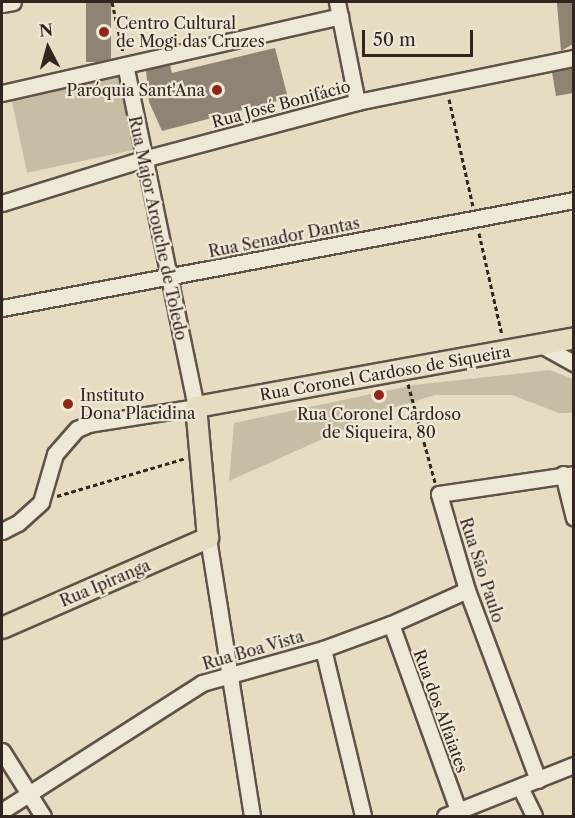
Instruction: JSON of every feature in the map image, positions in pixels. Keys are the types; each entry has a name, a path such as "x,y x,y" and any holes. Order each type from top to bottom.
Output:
{"main road":[{"name":"Rua Coronel Cardoso de Siqueira","path":"196,407 573,338"},
{"name":"Rua Major Arouche de Toledo","path":"199,455 207,421 219,408 237,399"},
{"name":"Rua Major Arouche de Toledo","path":"196,407 208,538"},
{"name":"Rua Ipiranga","path":"2,628 208,538"}],"street":[{"path":"2,4 13,2"},
{"path":"2,93 125,65 339,9 357,102"},
{"name":"Rua José Bonifácio","path":"2,203 143,159 357,102 573,58"},
{"name":"Rua Major Arouche de Toledo","path":"125,65 167,278 196,407"},
{"name":"Rua Senador Dantas","path":"2,308 573,200"},
{"path":"541,345 573,363"},
{"path":"2,531 18,523 41,502 55,454 77,429 89,424 196,407"},
{"path":"439,494 568,474 573,518"},
{"name":"Rua São Paulo","path":"439,494 467,590 538,780"},
{"name":"Rua Major Arouche de Toledo","path":"208,538 252,816"},
{"name":"Rua Boa Vista","path":"2,811 190,690 229,675 323,649 391,624 467,590"},
{"name":"Rua dos Alfaiates","path":"391,624 452,813"},
{"path":"323,649 363,816"},
{"path":"2,751 42,816"},
{"path":"452,813 573,765"},
{"path":"520,787 534,816"}],"path":[{"path":"112,2 125,65"},
{"path":"404,368 439,494"},
{"path":"41,502 199,455"}],"shaded area":[{"path":"121,76 137,149 27,173 11,99"},
{"path":"550,370 573,379 573,413 559,413 512,395 435,395 389,409 229,481 234,423 414,385"}],"building":[{"name":"Centro Cultural de Mogi das Cruzes","path":"86,2 111,2 111,62 86,62"},
{"path":"573,2 573,44 561,51 557,3"},
{"name":"Paróquia Sant'Ana","path":"275,48 288,98 162,131 149,102 146,70 170,65 172,73"},
{"path":"573,68 573,93 556,96 552,72"}],"place":[{"name":"Centro Cultural de Mogi das Cruzes","path":"104,32"},
{"name":"Paróquia Sant'Ana","path":"217,90"},
{"name":"Rua Coronel Cardoso de Siqueira, 80","path":"379,395"},
{"name":"Instituto Dona Placidina","path":"68,404"}]}
